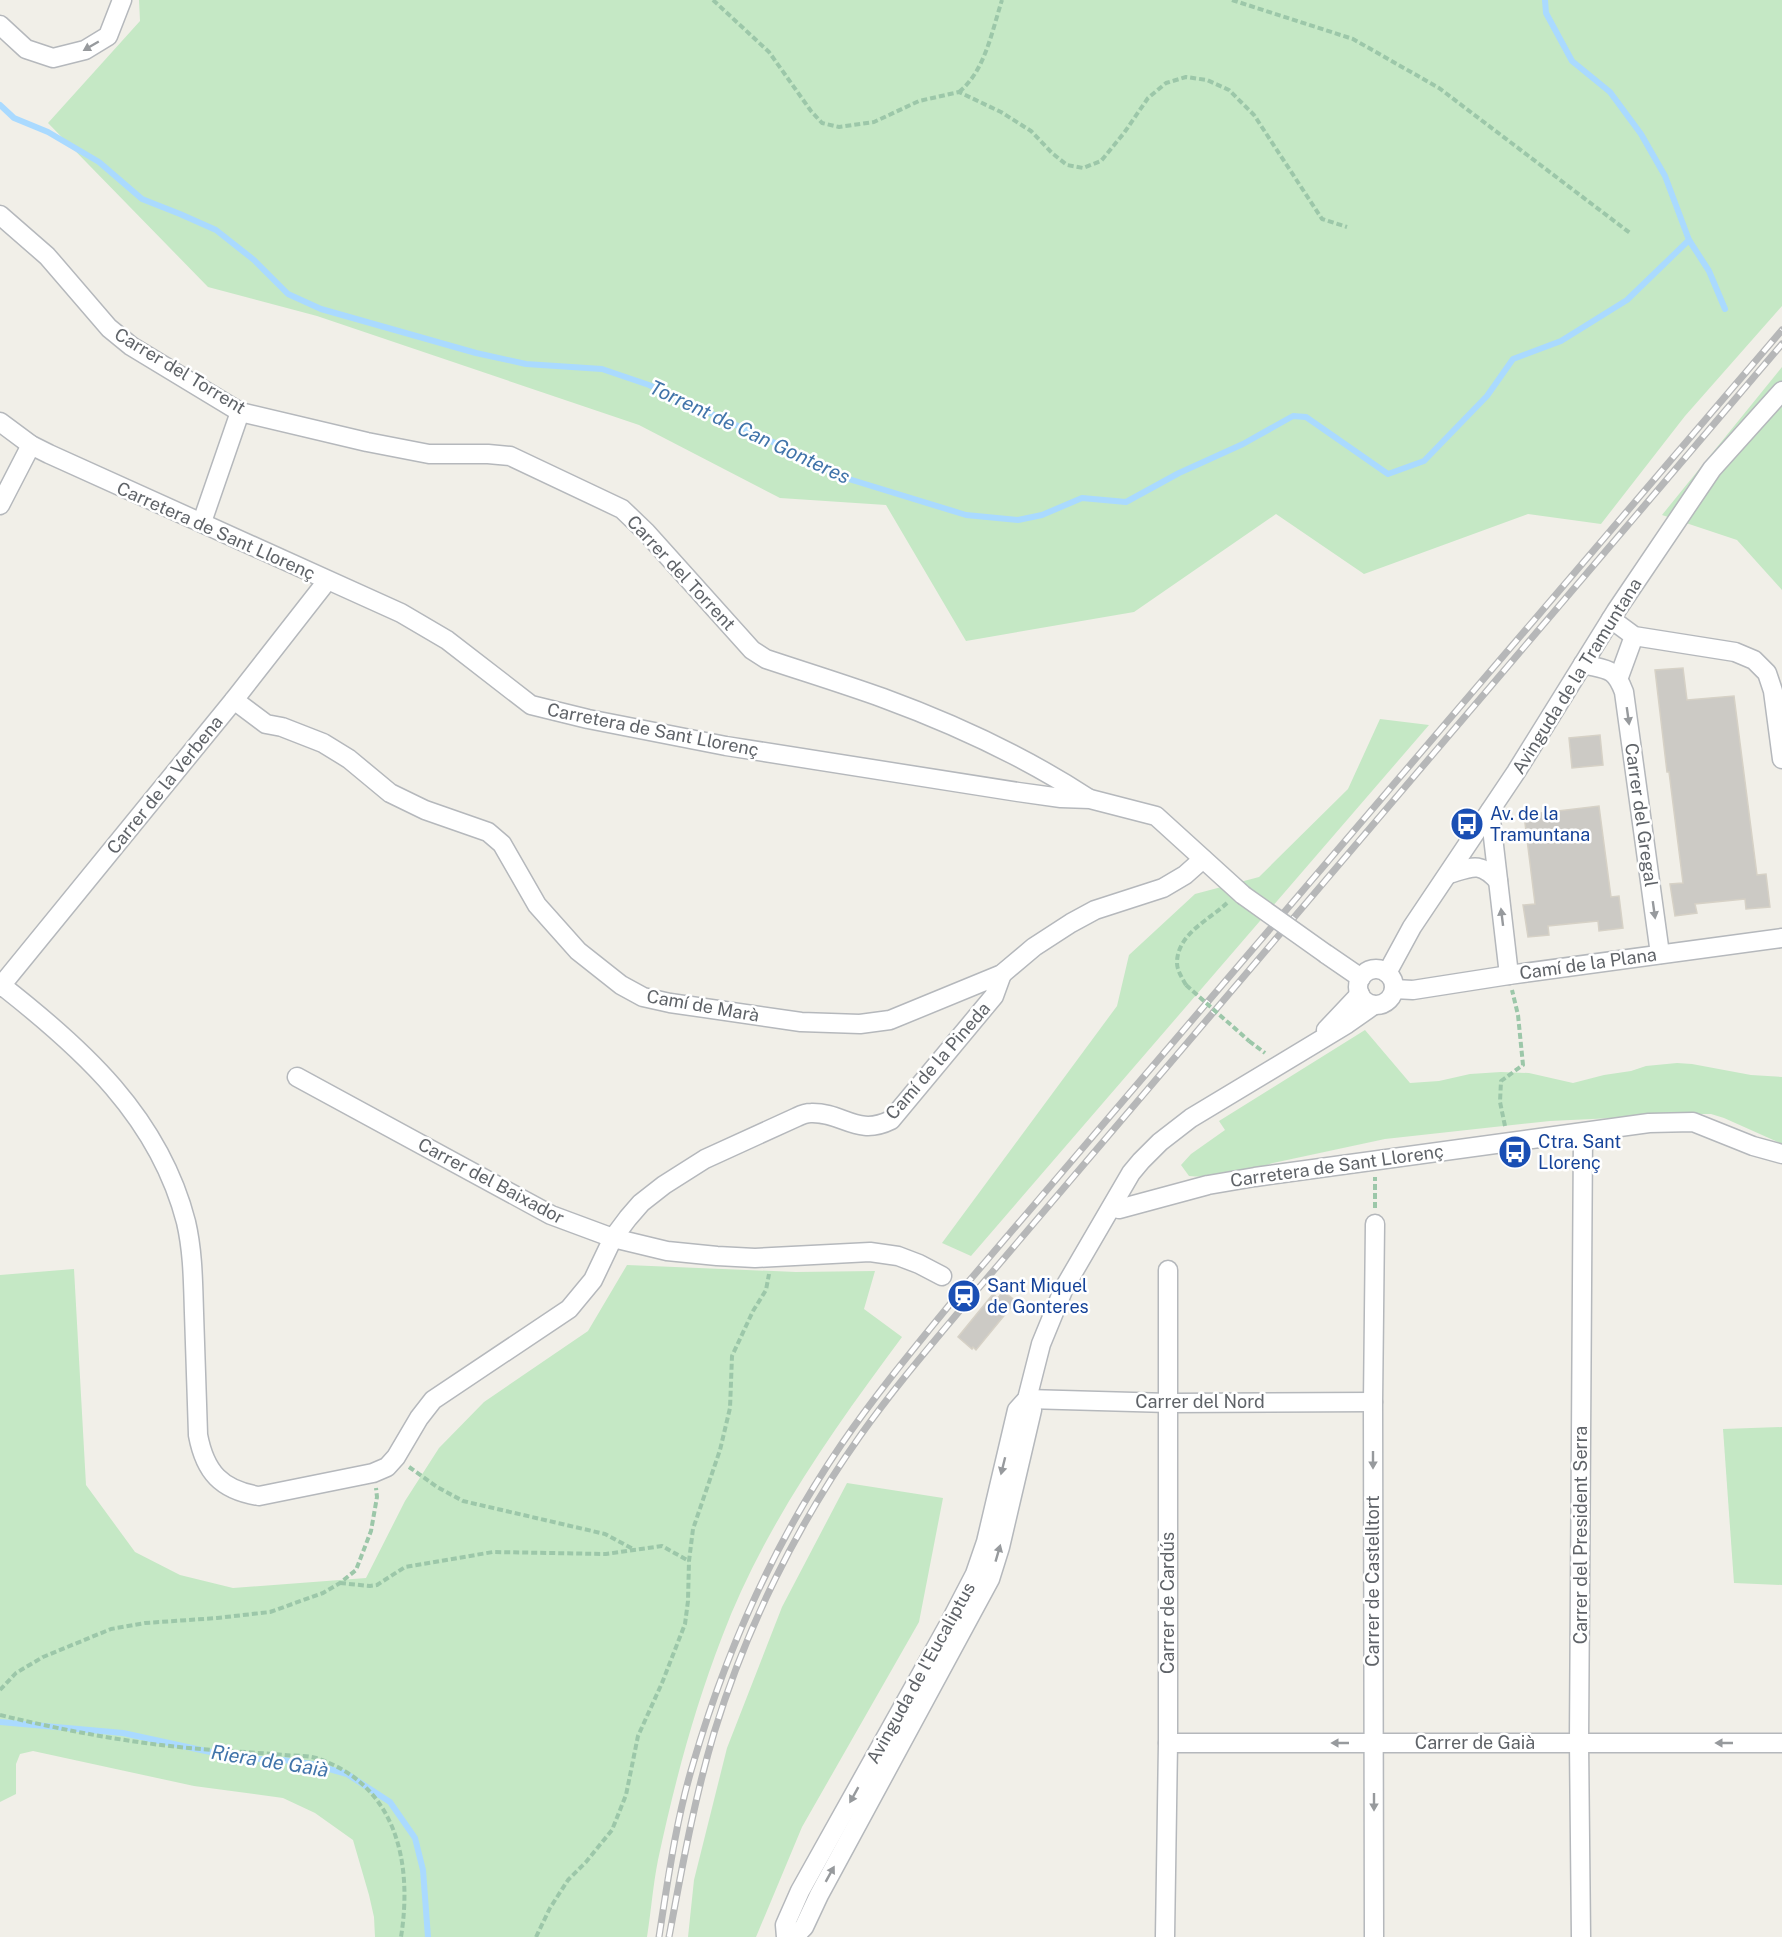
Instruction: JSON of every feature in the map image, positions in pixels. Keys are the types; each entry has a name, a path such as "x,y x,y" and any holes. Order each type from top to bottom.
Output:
{"street":[{"path":"0,25 26,49 53,58 85,50 108,36 122,0"},
{"name":"Carrer del Torrent","path":"0,215 47,256 109,328 131,346 240,412 429,454 510,456 622,509 646,532 752,650 766,659 883,698 956,728 1059,779 1090,799"},
{"name":"Avinguda de la Tramuntana","path":"1390,981 1412,927 1490,811 1611,619 1712,469 1782,391"},
{"path":"202,522 240,412"},
{"name":"Carretera de Sant Llorenç","path":"0,422 31,445 401,613 447,640 531,705 588,719 726,746 1018,792 1061,798 1090,799 1156,816 1172,828 1239,893 1326,954 1365,992"},
{"path":"0,505 31,445"},
{"name":"Carrer de la Verbena","path":"0,985 234,700 327,581"},
{"path":"1611,619 1634,636 1736,652 1754,660 1767,673 1773,691 1782,759"},
{"path":"1583,664 1609,670 1619,677 1634,636"},
{"name":"Carrer del Gregal","path":"1619,677 1624,692 1660,954"},
{"name":"Camí de Marà","path":"234,700 266,724 282,727 323,743 349,759 390,793 425,810 488,832 501,844 537,905 557,929 578,951 621,985 643,997 801,1022 860,1024 890,1020 1002,974 1034,947 1071,923 1095,910 1163,888 1185,875 1203,859"},
{"path":"1490,811 1509,975"},
{"path":"1449,874 1477,866 1489,871 1498,881"},
{"name":"Camí de la Plana","path":"1365,992 1366,972 1372,969 1380,969 1390,981 1413,990 1782,938"},
{"name":"Camí de la Pineda","path":"396,1457 419,1418 433,1400 569,1309 593,1280 613,1238 641,1203 664,1185 705,1160 797,1117 810,1113 828,1115 865,1127 879,1126 891,1120 994,996 1002,974"},
{"path":"1112,1207 1131,1173 1160,1142 1191,1118 1317,1041 1365,992 1387,1001 1390,981"},
{"path":"0,985 80,1050 117,1090 141,1122 177,1193 186,1224 192,1261 198,1435 202,1456 210,1472 223,1484 242,1494 259,1496 373,1473 387,1467 396,1457"},
{"name":"Carrer del Baixador","path":"297,1077 551,1215 613,1238 667,1251 717,1256 768,1258 870,1252 898,1256 942,1276"},
{"name":"Carretera de Sant Llorenç","path":"1112,1207 1119,1209 1208,1185 1649,1124 1693,1122 1753,1146 1782,1154"},
{"name":"Carrer del President Serra","path":"1581,1937 1579,1742 1583,1133"},
{"name":"Avinguda de l'Eucaliptus","path":"786,1937 785,1925 800,1891 975,1574 986,1542 1017,1410 1027,1398 1041,1344 1064,1288 1112,1207"},
{"name":"Carrer de Castelltort","path":"1374,1937 1372,1402 1375,1224"},
{"name":"Carrer de Cardús","path":"1165,1937 1168,1743 1168,1270"},
{"name":"Avinguda de l'Eucaliptus","path":"794,1937 804,1927 819,1895 990,1580 1032,1410 1027,1398"},
{"name":"Carrer del Nord","path":"1027,1398 1169,1403 1372,1402"},
{"name":"Carrer de Gaià","path":"1168,1743 1782,1743"}],"path":[{"path":"713,0 769,52 810,111 822,123 839,126 874,122 919,101 959,92 970,83 982,60 1002,0"},
{"path":"1232,0 1353,39 1439,88 1630,234"},
{"path":"959,92 1002,112 1032,131 1052,153 1067,165 1083,168 1101,161 1148,98 1166,82 1186,77 1207,80 1228,90 1254,115 1322,219 1347,228"},
{"path":"1239,893 1214,916 1202,921 1189,935 1180,949 1176,964 1186,985 1249,1041"},
{"path":"1504,1123 1500,1102 1501,1081 1522,1065 1518,1015 1509,975"},
{"path":"1375,1224 1376,1161"},
{"path":"536,1937 550,1908 568,1880 612,1830 626,1795 638,1736 685,1624 693,1529 720,1450 730,1408 732,1356 753,1311 766,1290 768,1258"},
{"path":"396,1457 437,1487 463,1501 605,1534 635,1550"},
{"path":"0,1690 16,1673 43,1657 111,1629 145,1623 270,1612 323,1593 356,1570 371,1531 377,1497 373,1473"},
{"path":"340,1583 377,1585 405,1567 493,1552 606,1554 662,1546 689,1561"},
{"path":"0,1715 82,1732 188,1748 314,1758 351,1774 372,1794 389,1816 404,1864 405,1914 401,1937"}],"green space":[{"path":"139,0 1782,0 1782,306 1685,416 1601,524 1528,514 1364,574 1276,514 1134,612 966,641 886,505 780,498 639,425 317,316 208,287 48,123 140,21"},
{"path":"1782,367 1782,590 1737,540 1662,515"},
{"path":"1380,719 1429,725 971,1256 942,1243 1117,1006 1129,955 1195,894 1259,877 1348,789"},
{"path":"1365,1030 1410,1083 1501,1072 1529,1073 1573,1083 1646,1066 1677,1063 1751,1075 1782,1077 1782,1144 1711,1114 1550,1121 1385,1139 1232,1174 1189,1176 1181,1165 1191,1154 1225,1130 1219,1121"},
{"path":"627,1265 796,1272 875,1271 864,1309 902,1337 826,1444 779,1519 758,1557 722,1637 702,1692 678,1775 658,1860 647,1937 375,1937 374,1917 353,1840 315,1813 283,1798 194,1786 33,1751 20,1754 16,1764 16,1794 0,1802 0,1275 74,1269 86,1485 135,1552 180,1575 233,1588 366,1578 405,1501 439,1448 484,1402 588,1331"},
{"path":"1782,1427 1782,1585 1734,1583 1723,1429"},
{"path":"847,1483 943,1498 919,1622 802,1827 756,1937 688,1937 694,1880 727,1748 782,1607"}],"building":[{"path":"1683,668 1687,700 1734,696 1757,875 1766,874 1770,907 1746,909 1745,899 1695,904 1697,913 1675,916 1670,884 1683,883 1655,670"},
{"path":"1600,735 1603,765 1572,768 1569,738"},
{"path":"1599,806 1611,897 1619,896 1623,928 1599,931 1598,921 1548,926 1549,935 1528,937 1523,905 1535,904 1524,815"},
{"path":"1003,1291 1016,1301 976,1350 973,1347 972,1349 958,1337 993,1294 998,1298"}],"waterway":[{"path":"1545,0 1546,13 1572,61 1610,92 1641,134 1665,176 1689,240 1709,271 1725,309"},
{"name":"Torrent de Can Gonteres","path":"0,105 14,118 48,132 99,162 142,199 216,230 254,260 288,294 321,309 476,353 526,364 602,369 649,385 803,456 839,476 966,515 1018,520 1042,515 1082,498 1126,502 1179,473 1243,444 1293,416 1306,417 1388,474 1424,461 1487,396 1513,359 1561,341 1627,300 1689,240"},
{"name":"Riera de Gaià","path":"0,1722 123,1733 238,1758 312,1764 347,1774 390,1802 415,1838 423,1870 428,1937"}],"railway":[{"path":"659,1937 682,1806 693,1764 721,1680 773,1559 794,1520 841,1445 887,1382 969,1281 1782,330"},
{"path":"669,1937 700,1783 714,1733 741,1655 775,1578 795,1541 815,1505 860,1436 902,1380 977,1290 1782,344"}],"place":[{"name":"Av. de la Tramuntana","path":"1467,824"},
{"name":"Ctra. Sant Llorenç","path":"1515,1152"},
{"name":"Sant Miquel de Gonteres","path":"964,1296"}]}
